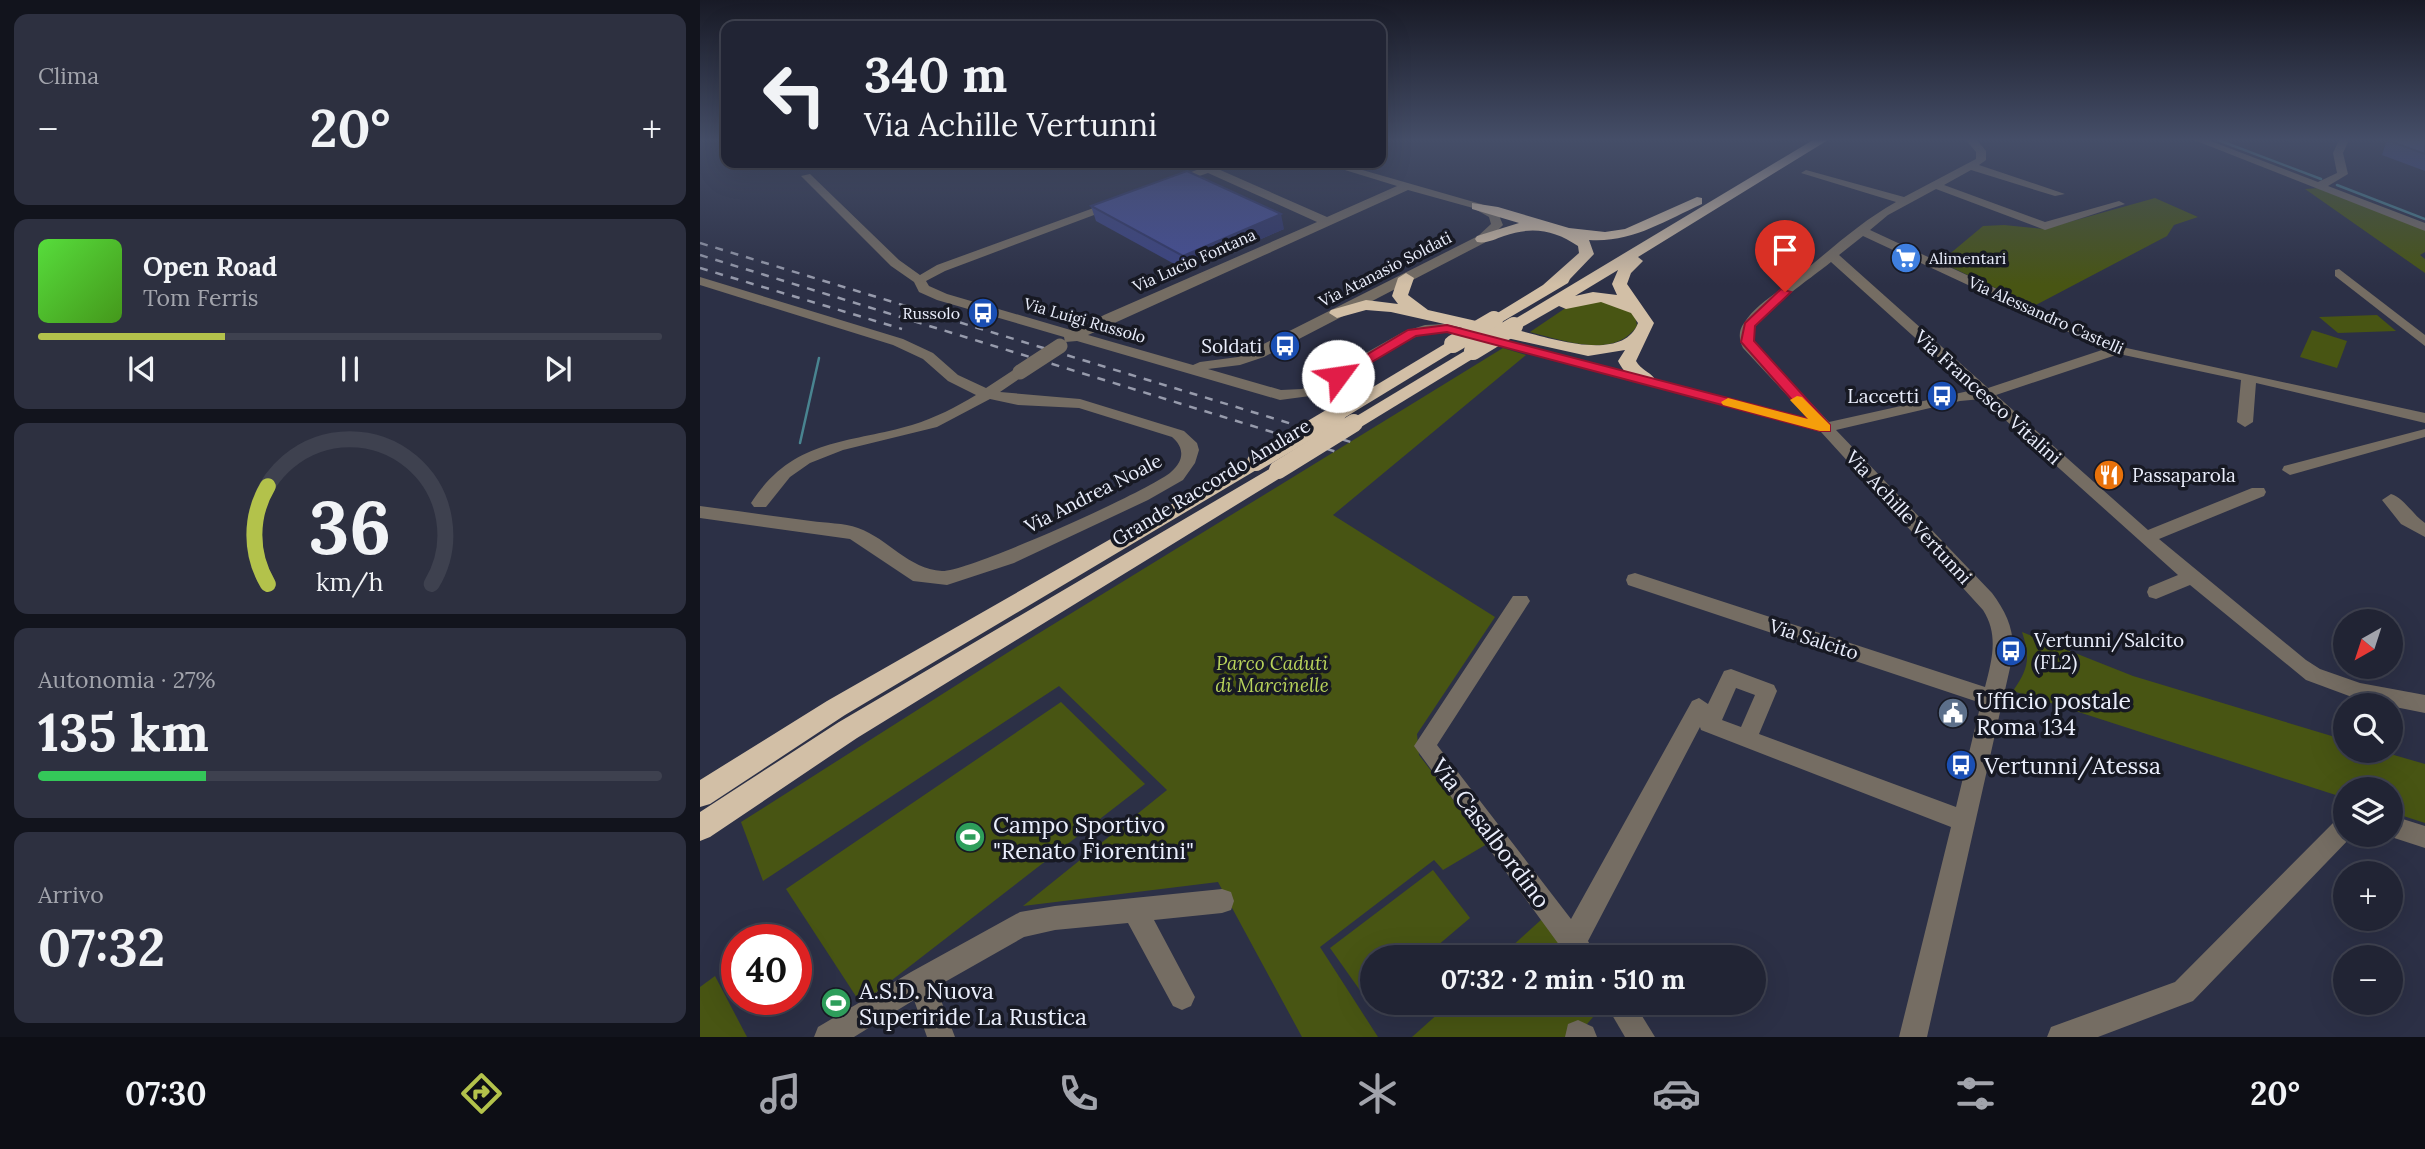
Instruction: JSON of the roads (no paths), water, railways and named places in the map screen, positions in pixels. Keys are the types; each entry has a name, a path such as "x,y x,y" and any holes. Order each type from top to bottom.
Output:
{"highway":[{"name":"Grande Raccordo Anulare","path":"1346,419 1453,344 1718,188"},
{"name":"Grande Raccordo Anulare","path":"700,795 836,708 1346,419 1473,351 1743,188"},
{"path":"1473,205 1575,232 1608,236 1626,234 1697,201"},
{"path":"1482,239 1515,227 1535,226 1563,231 1582,240 1587,247 1587,254 1564,277 1542,292"},
{"path":"1646,379 1633,372 1627,361 1646,323 1621,287 1620,273 1682,226"},
{"path":"1406,278 1400,292 1402,299 1411,307 1428,314"},
{"path":"1518,324 1588,297 1613,299 1637,310"},
{"path":"1337,313 1372,305 1428,314 1588,351 1623,346 1644,330"},
{"name":"Grande Raccordo Anulare","path":"700,828 848,730 1267,466"}],"street":[{"name":"Via Luigi Russolo","path":"819,188 895,263 919,280 922,288 936,295 1280,395 1305,393 1408,335 1437,328 1456,330 1646,379 1829,432"},
{"path":"1252,188 1325,221"},
{"name":"Via Lucio Fontana","path":"987,394 1074,336 1109,317 1401,188"},
{"path":"1415,188 1473,205"},
{"path":"1441,188 1464,195 1473,205"},
{"path":"1860,188 1904,201"},
{"name":"Via Achille Vertunni","path":"1913,1037 2005,640 1994,611 1751,348 1746,336 1749,325 1757,317 1831,255 1904,201 1928,188"},
{"path":"1944,188 2045,226 2119,204"},
{"path":"2041,188 2059,194"},
{"path":"2324,188 2425,227"},
{"path":"919,280 941,268 1124,201"},
{"name":"Via Atanasio Soldati","path":"1185,367 1224,365 1259,354 1482,239 1496,227 1497,221 1492,213 1473,205"},
{"name":"Via Alessandro Castelli","path":"1861,232 2118,350 2362,402 2424,428"},
{"name":"Via Francesco Vitalini","path":"1831,255 1971,397 2311,674 2351,688 2425,704"},
{"path":"2339,273 2425,342"},
{"name":"Via Andrea Noale","path":"700,281 898,342 928,356 953,378 987,394 1018,400 1080,404 1178,434 1189,443 1190,456 1177,476 1143,496 1008,558 947,578 920,576 854,533 700,512"},
{"path":"1829,432 1971,397 2118,350"},
{"path":"1248,386 1241,378 1241,372 1259,354"},
{"path":"2245,422 2249,377"},
{"path":"760,503 789,470 814,455 930,425 987,394"},
{"path":"2290,470 2424,428"},
{"path":"2146,538 2258,492"},
{"path":"2391,500 2407,520 2425,531"},
{"path":"2156,592 2192,577"},
{"name":"Via Salcito","path":"1635,580 1992,698"},
{"name":"Via Casalbordino","path":"1520,601 1425,746 1575,945"},
{"path":"1581,945 1699,707"},
{"path":"1746,739 1964,821"},
{"path":"2403,830 2425,837"},
{"path":"2060,1037 2184,992 2333,839"},
{"path":"828,1037 1020,925 1055,918 1222,901"},
{"path":"1135,910 1182,997"},
{"path":"920,981 941,1037"}],"waterway":[{"path":"2346,188 2425,219"},
{"path":"800,443 819,358"}],"railway":[{"path":"700,243 1354,443"},
{"path":"700,255 1340,453"},
{"path":"700,268 902,329"}],"place":[{"name":"Alimentari","path":"1906,258"},
{"name":"Russolo","path":"983,313"},
{"name":"Soldati","path":"1285,346"},
{"name":"Laccetti","path":"1942,396"},
{"name":"Passaparola","path":"2109,475"},
{"name":"Vertunni/Salcito (FL2)","path":"2011,651"},
{"name":"Ufficio postale Roma 134","path":"1953,713"},
{"name":"Vertunni/Atessa","path":"1961,765"},
{"name":"Campo Sportivo \"Renato Fiorentini\"","path":"970,837"},
{"name":"A.S.D. Nuova Superiride La Rustica","path":"836,1003"}],"park label":[{"name":"Parco Caduti di Marcinelle","path":"1272,674"}]}
